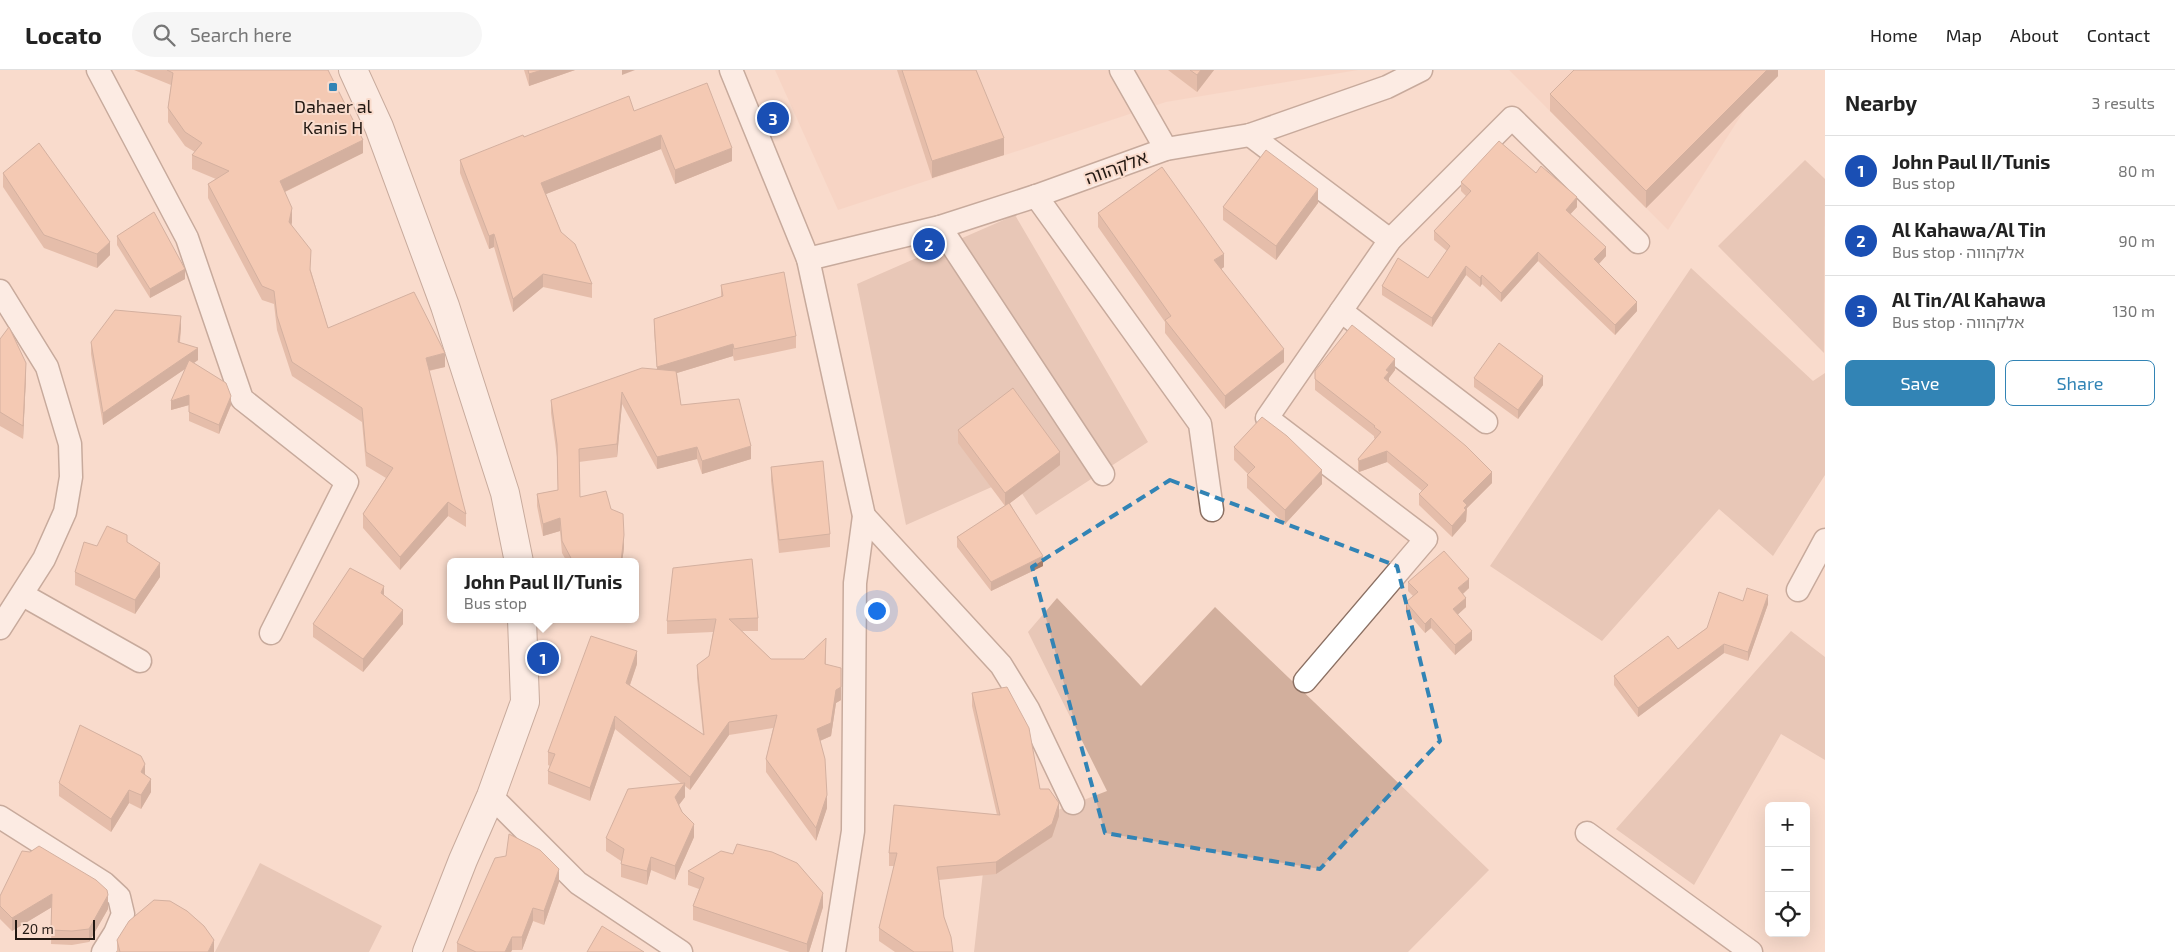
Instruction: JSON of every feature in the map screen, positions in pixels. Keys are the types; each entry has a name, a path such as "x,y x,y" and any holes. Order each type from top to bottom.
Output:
{"street":[{"path":"98,70 188,238 242,400 347,482 271,633"},
{"path":"353,70 379,127 445,306 505,493 518,558"},
{"path":"731,70 808,259 864,516 855,583 853,831 834,952"},
{"path":"1121,70 1166,149"},
{"name":"אלקהווה","path":"808,259 940,227 1036,196 1166,149 1250,135 1387,87 1421,70"},
{"path":"1305,681 1426,540 1267,418 1390,240 1512,118 1638,242"},
{"path":"1250,135 1390,240"},
{"path":"1036,196 1200,424 1212,510"},
{"path":"940,227 1103,474"},
{"path":"0,291 46,367 70,444 70,477 65,512 44,559 0,628"},
{"path":"1340,312 1486,422"},
{"path":"864,516 1001,665 1028,709 1073,802"},
{"path":"1798,590 1825,540"},
{"path":"22,595 140,661"},
{"path":"427,952 463,860 491,796 525,702 522,623"},
{"path":"491,796 578,883 681,952"},
{"path":"0,817 104,883 119,897 123,914 116,933 103,952"},
{"path":"1587,833 1751,952"}],"highlighted area":[{"path":"1170,480 1397,566 1440,741 1320,869 1105,833 1032,567"}],"shaded area":[{"path":"775,70 1358,70 1166,102 838,210"},
{"path":"1509,70 1770,70 1668,230"},
{"path":"1805,160 1825,179 1824,353 1718,246"},
{"path":"1015,215 1148,442 1036,515 1012,478 906,525 857,284"},
{"path":"1691,268 1813,381 1825,373 1825,475 1773,556 1719,509 1602,641 1490,566"},
{"path":"1057,598 1141,686 1215,607 1489,870 1408,952 974,952 987,837 1107,791 1028,632"},
{"path":"1791,631 1825,657 1825,760 1781,734 1694,885 1616,829"},
{"path":"260,863 382,926 369,952 215,952"}],"building":[{"path":"167,70 328,70 363,140 280,181 292,208 289,222 311,250 310,270 328,328 414,292 445,353 426,358 466,514 448,502 400,557 363,514 393,468 366,452 362,408 292,362 277,316 274,291 262,286 208,184 229,171 192,155 202,143 185,132 168,108 173,73"},
{"path":"528,70 542,70 529,74"},
{"path":"902,70 976,70 1004,138 932,161"},
{"path":"1190,70 1201,70 1197,75"},
{"path":"1574,70 1767,70 1646,191 1550,94"},
{"path":"707,83 732,148 675,170 661,135 541,183 561,232 575,244 592,284 543,274 513,299 494,234 489,236 460,160 629,96 634,111"},
{"path":"1499,141 1536,173 1541,166 1577,197 1566,210 1606,247 1594,259 1637,302 1615,325 1538,252 1501,293 1482,275 1480,278 1466,266 1432,318 1382,286 1398,258 1428,278 1450,246 1434,231 1471,191 1461,182"},
{"path":"39,143 110,242 97,254 44,235 3,173"},
{"path":"1266,150 1318,189 1276,246 1223,207"},
{"path":"1162,167 1224,254 1214,260 1284,349 1225,396 1165,320 1171,316 1098,213"},
{"path":"154,212 185,269 150,289 117,236"},
{"path":"784,272 796,336 734,349 733,344 657,367 654,319 723,296 721,285"},
{"path":"115,310 181,316 178,342 198,348 103,413 91,342"},
{"path":"1352,325 1395,359 1386,370 1389,372 1384,378 1466,446 1492,472 1463,501 1467,505 1464,508 1466,510 1452,526 1419,494 1428,485 1387,451 1359,461 1358,459 1381,432 1315,379 1315,371"},
{"path":"9,327 26,363 23,426 0,412 0,339"},
{"path":"1499,343 1543,376 1518,410 1474,378"},
{"path":"189,360 226,383 231,396 219,425 189,412 189,395 171,401"},
{"path":"642,368 676,371 681,405 739,399 751,446 702,461 697,447 657,457 622,392 617,444 579,449 580,497 606,491 611,509 623,514 624,535 621,558 571,558 562,541 560,518 543,524 537,494 558,490 557,444 551,400"},
{"path":"1013,388 1060,452 1005,493 958,430"},
{"path":"1262,417 1287,436 1322,470 1285,510 1247,475 1255,467 1234,447"},
{"path":"823,461 830,534 779,540 771,467"},
{"path":"1009,503 1043,556 991,582 957,537"},
{"path":"107,526 127,535 127,542 160,563 135,600 75,572 84,542 97,546"},
{"path":"1444,551 1469,579 1458,588 1466,598 1453,609 1472,631 1455,645 1431,618 1425,624 1406,602 1418,592 1408,582"},
{"path":"752,559 758,618 729,619 771,659 804,659 826,638 825,664 841,668 841,687 836,690 831,723 817,729 825,759 827,795 816,828 766,759 777,715 729,722 690,777 615,716 590,788 548,771 555,754 548,752 591,636 637,651 626,683 704,735 697,665 709,656 716,619 667,621 673,568"},
{"path":"350,568 384,586 381,593 403,610 363,659 313,624"},
{"path":"1747,588 1768,595 1748,652 1724,644 1638,708 1614,676 1668,636 1678,649 1707,628 1719,592 1743,601"},
{"path":"1007,687 1029,728 1040,789 1049,789 1059,803 1052,824 996,862 937,867 944,917 951,937 953,952 914,952 879,928 897,853 889,853 894,805 1000,815 972,693"},
{"path":"80,725 141,756 145,764 141,772 151,779 141,795 129,790 111,819 59,783"},
{"path":"685,783 675,797 682,812 694,824 675,866 651,857 647,871 621,864 624,849 606,838 628,789"},
{"path":"509,834 540,850 559,869 544,911 533,908 522,937 512,937 505,952 476,952 457,943 495,858 506,856"},
{"path":"737,844 772,852 797,863 823,893 807,944 693,906 704,878 688,871 721,851 733,854"},
{"path":"39,846 96,880 107,890 108,895 89,929 72,931 51,930 52,894 12,918 0,906 0,896 22,851 30,852"},
{"path":"154,900 170,901 187,911 204,926 214,940 208,952 120,952 117,940 129,921"},
{"path":"602,926 644,952 587,952"}],"place":[{"name":"Dahaer al Kanis H","path":"333,87"},
{"name":"Al Tin/Al Kahawa","path":"773,118"},
{"name":"Al Kahawa/Al Tin","path":"929,244"},
{"name":"John Paul II/Tunis","path":"543,658"}]}
